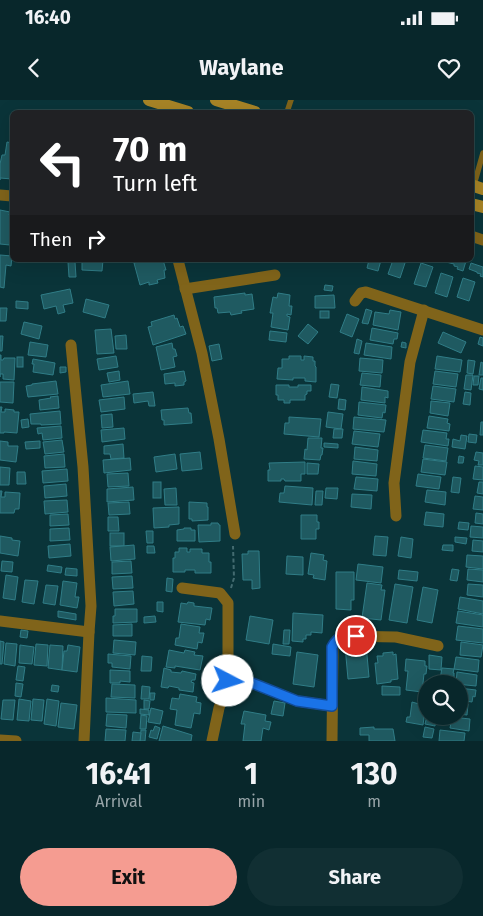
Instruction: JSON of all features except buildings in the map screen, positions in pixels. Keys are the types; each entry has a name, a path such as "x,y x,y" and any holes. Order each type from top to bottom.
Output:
{"main road":[{"path":"149,100 182,110"},
{"path":"216,100 248,110"}],"street":[{"path":"178,262 202,353 235,534"},
{"path":"185,289 275,275"},
{"path":"355,302 361,293 366,292 483,330"},
{"path":"396,516 394,483 410,362 424,310"},
{"path":"71,345 83,467 91,606 84,741"},
{"path":"182,588 220,593 228,602 228,681 219,708 212,741"},
{"path":"0,621 89,632"},
{"path":"332,741 332,647 337,640 343,636 396,637 438,646"},
{"path":"228,681 234,678 242,679 297,701 332,706"},
{"path":"0,740 16,741"}],"lane":[{"path":"476,187 483,154"}],"path":[{"path":"228,602 234,578 233,542 235,534"}],"route":[{"path":"228,681 234,678 242,679 297,701 332,706 332,647 343,636 356,636"}]}
